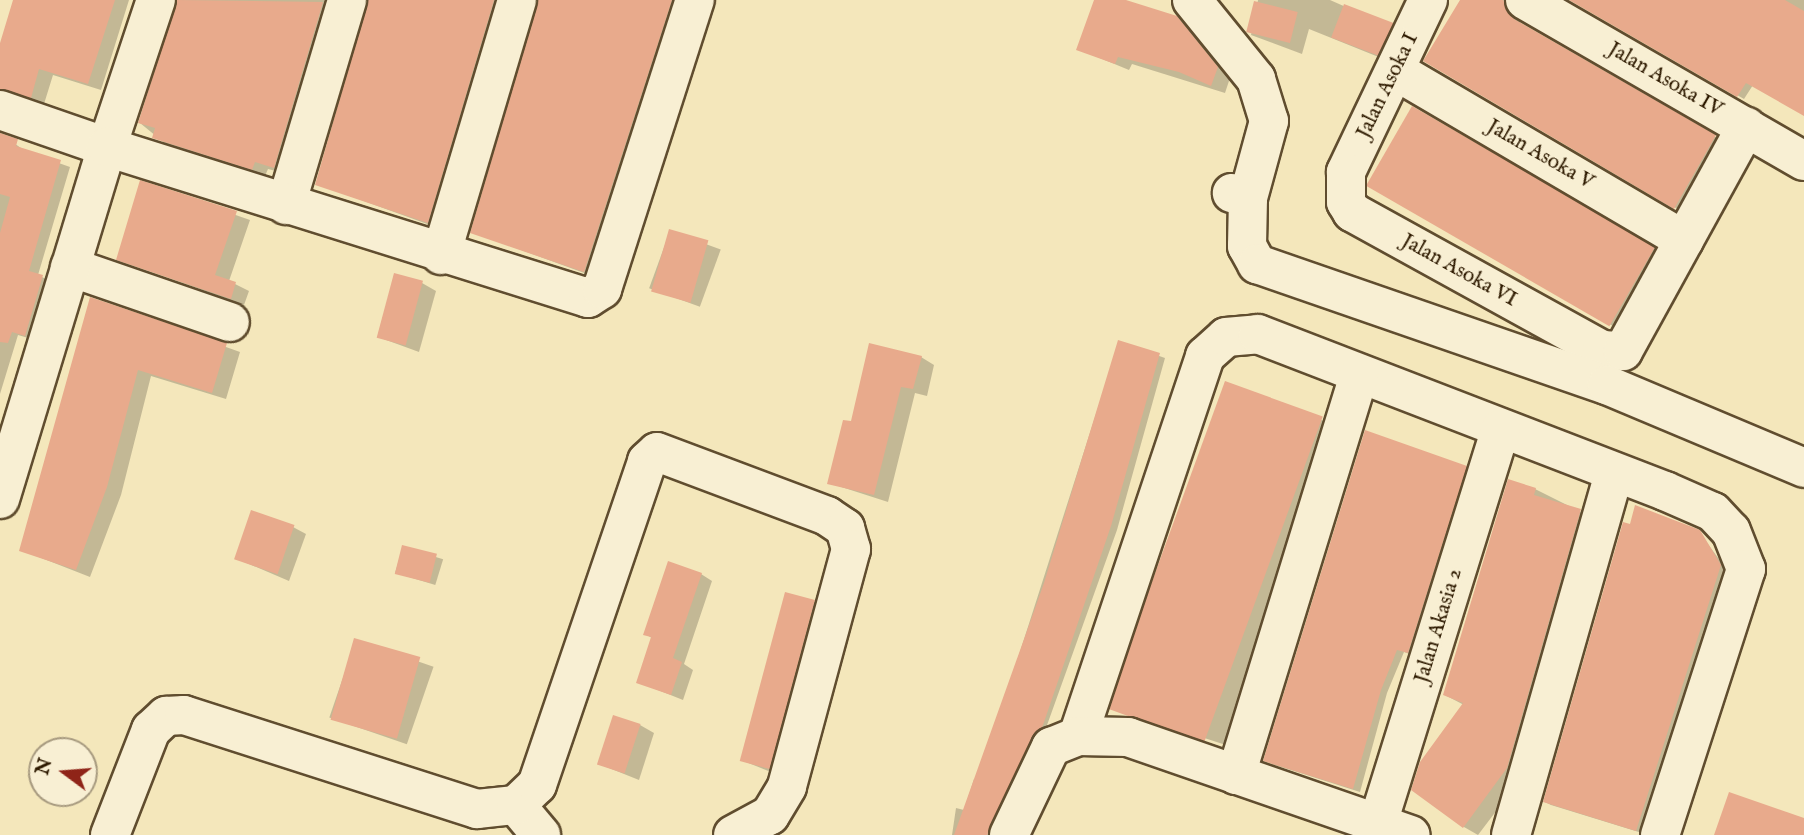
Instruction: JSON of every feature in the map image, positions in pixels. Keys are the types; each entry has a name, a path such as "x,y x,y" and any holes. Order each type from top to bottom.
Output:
{"street":[{"path":"0,499 107,147 156,0"},
{"path":"286,205 348,0"},
{"path":"441,255 517,0"},
{"path":"0,110 441,255 588,298 602,289 695,0"},
{"path":"1192,0 1256,79 1269,121 1240,196 1247,246 1257,264 1607,386 1804,468"},
{"name":"Jalan Asoka I","path":"1346,172 1428,0"},
{"name":"Jalan Asoka IV","path":"1525,0 1804,161"},
{"name":"Jalan Asoka V","path":"1396,71 1684,240"},
{"path":"1684,240 1746,127"},
{"name":"Jalan Asoka VI","path":"1346,172 1352,212 1602,350 1623,351 1684,240"},
{"path":"70,267 230,322"},
{"path":"1078,736 1205,356 1226,337 1258,334 1713,512 1740,543 1745,569 1660,835"},
{"path":"1236,775 1359,374"},
{"name":"Jalan Akasia 2","path":"1394,829 1501,429"},
{"path":"110,835 151,730 166,716 197,719 474,822 516,805 537,785 647,461 657,453 670,453 827,516 845,528 851,549 787,787 770,815 733,835"},
{"path":"1511,835 1615,473"},
{"path":"1009,835 1051,747 1078,736 1128,737 1394,829"},
{"path":"516,805 541,835"}],"building":[{"path":"13,0 115,0 88,84 39,69 31,98 0,89 0,43"},
{"path":"177,0 323,2 274,168 255,162 252,170 152,138 155,128 138,123"},
{"path":"368,0 494,0 428,223 315,185"},
{"path":"538,0 672,0 584,272 470,233"},
{"path":"1094,0 1126,0 1177,16 1218,67 1211,86 1179,72 1118,57 1115,64 1076,50"},
{"path":"1460,0 1503,0 1514,19 1716,135 1674,209 1423,61"},
{"path":"1569,0 1785,0 1804,11 1804,116 1746,83 1737,97"},
{"path":"1254,1 1298,12 1290,43 1246,32"},
{"path":"1344,4 1393,23 1381,57 1331,38"},
{"path":"1412,106 1655,246 1609,326 1366,186"},
{"path":"0,133 18,139 16,146 61,160 29,271 43,275 25,336 12,332 8,343 0,342 0,233 10,197 0,194"},
{"path":"140,180 237,211 215,275 236,282 231,299 116,260"},
{"path":"669,229 708,240 690,303 651,291"},
{"path":"394,273 423,281 406,345 377,338"},
{"path":"90,297 227,343 212,393 138,370 107,487 76,570 19,551"},
{"path":"1118,340 1160,353 1111,526 1043,725 987,835 954,835 1044,583"},
{"path":"869,343 922,356 913,389 901,387 874,495 827,484 843,420 851,421"},
{"path":"1225,381 1323,417 1204,744 1106,708"},
{"path":"1365,430 1467,466 1408,653 1397,650 1381,690 1353,789 1263,761"},
{"path":"1508,479 1536,488 1534,495 1581,509 1507,768 1463,828 1411,790 1420,762 1463,703 1443,695"},
{"path":"1635,505 1700,530 1721,565 1636,831 1543,802 1623,522 1630,524"},
{"path":"251,510 294,525 278,574 234,559"},
{"path":"402,545 437,554 430,583 395,574"},
{"path":"668,561 702,573 673,658 682,662 671,695 636,683 651,637 643,635"},
{"path":"785,592 815,600 770,769 740,761"},
{"path":"354,638 420,657 397,739 331,720"},
{"path":"613,715 641,724 625,773 597,764"},
{"path":"1729,792 1804,818 1804,835 1714,835"}]}
